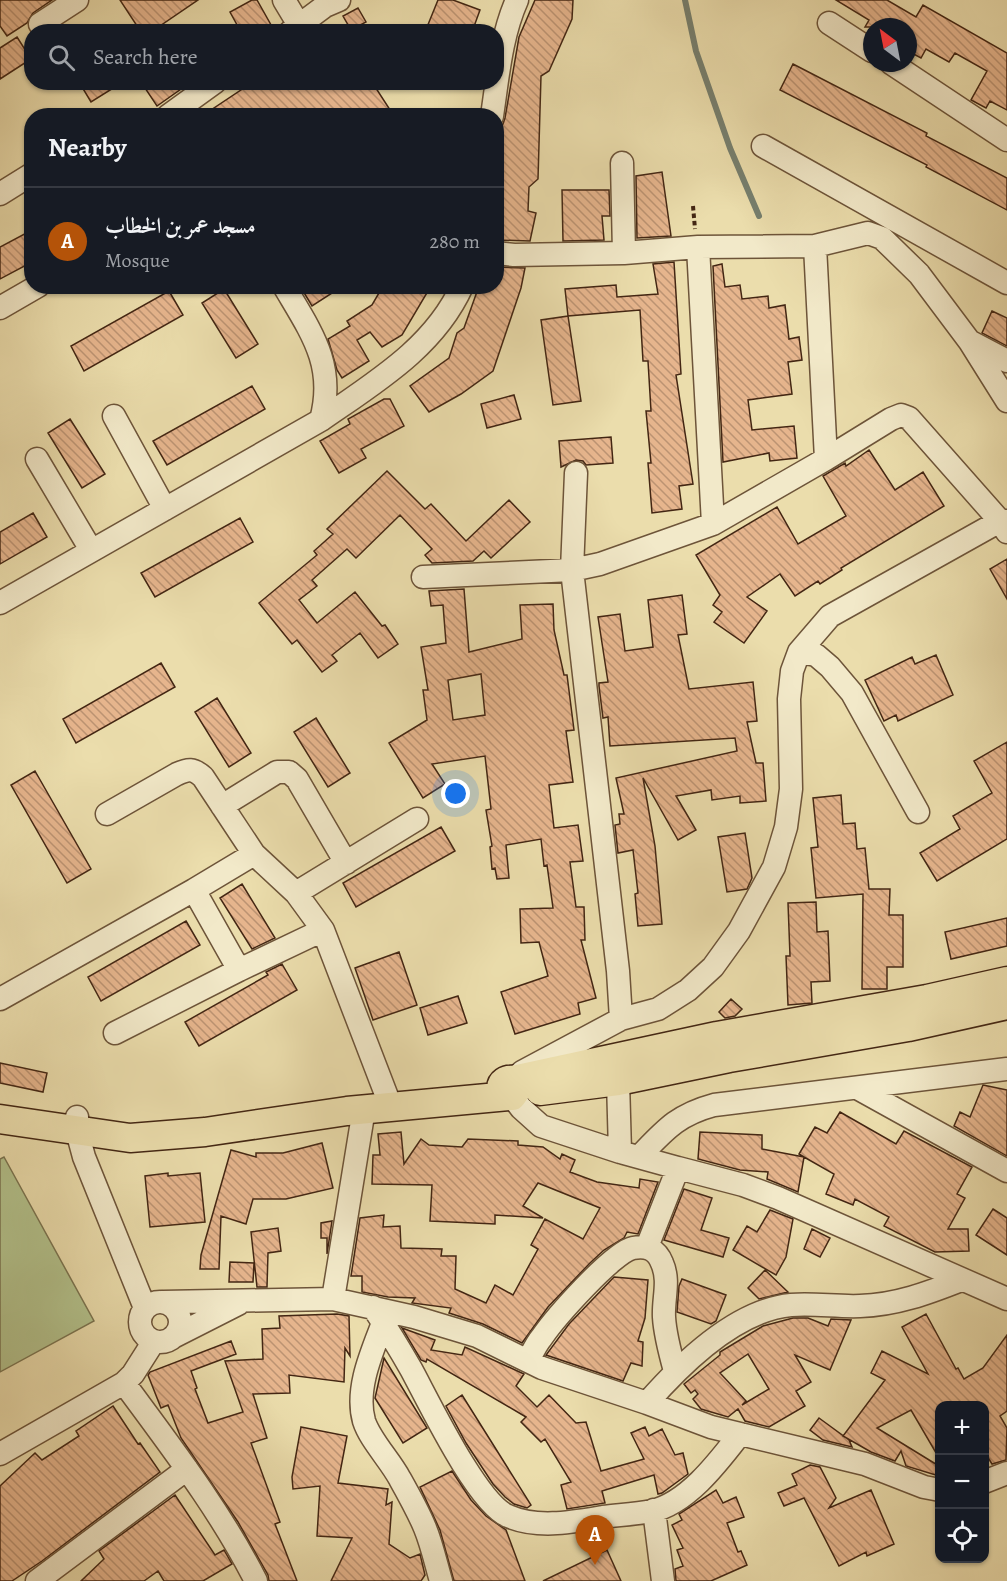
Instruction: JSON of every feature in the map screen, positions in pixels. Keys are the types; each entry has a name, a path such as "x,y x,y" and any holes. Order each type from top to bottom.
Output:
{"main road":[{"path":"511,1087 717,1036 927,999 1007,981"},
{"path":"0,1103 130,1138 205,1132 380,1102 511,1087 618,1081 729,1058 908,1027 1007,1005"},
{"path":"0,1119 77,1124"}],"street":[{"path":"40,24 77,0"},
{"path":"284,0 293,24"},
{"path":"300,24 325,6 339,0"},
{"path":"504,43 517,0"},
{"path":"830,22 863,45"},
{"path":"905,72 1007,140"},
{"path":"179,108 204,90"},
{"path":"493,108 496,90"},
{"path":"763,146 1007,283"},
{"path":"622,164 624,253"},
{"path":"0,194 24,179"},
{"path":"868,233 881,213"},
{"path":"504,254 624,253 698,248 815,246 868,233 882,238 919,274 970,342 1007,401"},
{"path":"815,246 826,459"},
{"path":"698,248 713,524"},
{"path":"0,308 24,294"},
{"path":"289,294 322,357 326,401 321,420"},
{"path":"0,603 321,420 409,358 431,334 457,294"},
{"path":"970,342 1007,361"},
{"path":"114,416 165,508"},
{"path":"423,577 572,570 600,564 713,524 826,459 891,418 901,416 909,418 1005,527 830,616 806,644 792,671 789,699 791,789 786,826 774,867 739,931 713,966 688,990 658,1009 621,1019 511,1087 521,1108 541,1126 629,1154 743,1185 864,1234 1007,1299"},
{"path":"37,459 91,550"},
{"path":"576,473 572,570 618,971 621,1019"},
{"path":"806,644 852,693 918,812"},
{"path":"107,814 177,774 188,770 195,771 203,777 254,854 296,893 323,930 380,1102 333,1299"},
{"path":"222,806 277,772 288,772 297,779 346,863"},
{"path":"296,893 417,819"},
{"path":"0,999 254,854"},
{"path":"194,890 239,970"},
{"path":"115,1033 323,930"},
{"path":"629,1154 693,1111 726,1104 1007,1070"},
{"path":"618,1081 629,1154"},
{"path":"859,1089 1007,1171"},
{"path":"77,1124 84,1157 154,1305"},
{"path":"647,1247 678,1168"},
{"path":"528,1361 542,1337 590,1282 620,1255 632,1248 647,1247 656,1251 668,1280 664,1314 666,1334 675,1371"},
{"path":"647,1403 675,1371 739,1323 762,1312 791,1305 862,1306 889,1303 924,1295 961,1280"},
{"path":"245,1301 163,1339 143,1333 141,1327 140,1320 154,1305 245,1301 333,1299 378,1315 477,1336 542,1368 711,1427 865,1464 935,1489"},
{"path":"0,1454 124,1383 163,1339 177,1332 180,1320 175,1308 154,1305"},
{"path":"378,1315 476,1484 494,1507 507,1516 542,1523 572,1522 654,1510 675,1501 700,1482 740,1434"},
{"path":"378,1315 362,1397 364,1420 371,1438 390,1460 426,1530 441,1581"},
{"path":"124,1383 187,1469 241,1551 256,1581"},
{"path":"37,1581 187,1469"},
{"path":"989,1480 1007,1473"},
{"path":"654,1510 663,1581"}],"green space":[{"path":"4,1157 94,1321 0,1372 0,1159"}],"building":[{"path":"0,0 52,0 33,13 27,23 7,36 0,26"},
{"path":"120,0 198,0 163,24 136,24"},
{"path":"252,0 257,0 270,24 237,24 230,12"},
{"path":"438,0 453,0 480,10 475,24 428,24"},
{"path":"535,0 573,0 572,19 549,71 541,76 538,179 529,187 528,211 536,213 530,241 504,240 504,121 519,37"},
{"path":"836,0 887,0 916,17 923,5 1007,53 1007,110 990,101 986,108 971,100 987,71 955,53 949,62 926,49 921,58 917,56 917,18 866,18"},
{"path":"358,8 366,22 348,24 343,16"},
{"path":"17,37 24,48 24,64 0,79 0,48"},
{"path":"793,64 927,133 926,136 1007,178 1007,210 926,167 927,165 780,90"},
{"path":"84,90 110,90 91,102"},
{"path":"146,90 180,90 157,106"},
{"path":"241,90 377,90 389,108 214,108"},
{"path":"662,172 671,236 637,238 636,176"},
{"path":"562,190 609,190 610,216 602,216 604,240 563,241"},
{"path":"24,234 24,266 0,279 0,247"},
{"path":"674,262 681,374 676,375 693,484 679,486 682,509 652,513 648,463 651,463 646,411 651,411 648,361 643,361 640,310 568,316 565,289 616,285 617,297 658,294 653,264"},
{"path":"722,264 725,287 740,285 742,299 768,296 769,308 785,305 789,339 799,337 802,360 788,362 792,394 748,400 752,430 794,426 797,458 770,461 769,453 723,462 713,266"},
{"path":"504,267 525,268 521,288 493,371 461,394 429,412 410,386 449,358 457,333 464,328 476,294 504,294"},
{"path":"164,294 171,294 183,315 84,371 71,346"},
{"path":"216,294 227,294 258,344 236,358 202,303"},
{"path":"305,294 331,294 312,306"},
{"path":"378,294 426,294 402,335 382,347 370,332 357,340 369,361 342,378 337,370 328,339 350,326 347,321 372,305"},
{"path":"992,311 1007,318 1007,346 982,333"},
{"path":"568,316 581,401 553,405 541,320"},
{"path":"252,386 265,409 167,465 153,441"},
{"path":"514,395 521,419 487,428 481,404"},
{"path":"384,399 390,399 404,426 361,449 366,458 339,473 320,441 350,424 348,419"},
{"path":"70,419 105,474 82,488 48,433"},
{"path":"611,437 613,463 586,465 583,461 576,460 561,467 559,441"},
{"path":"869,450 895,490 923,472 944,506 841,568 842,570 820,584 818,581 795,596 780,574 747,597 767,611 744,643 714,622 722,612 713,605 720,595 696,555 777,507 798,544 846,516 823,476 845,463 846,466"},
{"path":"387,471 425,509 431,504 466,541 509,500 530,522 491,558 484,551 473,561 432,563 425,555 432,549 400,515 356,558 347,549 312,580 317,586 299,600 317,623 355,592 382,626 385,625 398,644 378,658 360,633 332,655 337,661 322,672 297,640 292,644 259,603 317,555 314,551 333,534 327,529"},
{"path":"33,513 47,537 0,564 0,532"},
{"path":"240,518 253,542 155,597 141,573"},
{"path":"1007,559 1007,599 990,569"},
{"path":"464,589 469,652 522,639 520,605 553,604 554,630 564,675 567,675 574,730 566,731 573,782 549,785 554,828 578,825 583,861 570,862 576,907 584,907 585,940 581,940 596,998 578,1003 580,1014 515,1034 501,992 548,976 539,942 521,943 520,909 553,908 541,839 506,845 509,878 497,879 495,868 492,869 490,847 492,846 486,810 491,809 485,756 432,764 445,784 423,798 389,743 427,720 423,690 428,690 421,647 446,643 443,605 431,606 429,591","holes":["481,674 485,715 453,720 448,680"]},
{"path":"682,595 687,634 678,635 689,689 753,682 757,721 747,722 756,763 763,763 766,801 740,803 740,796 712,800 711,790 676,796 696,830 678,840 643,778 655,846 662,924 638,926 635,894 638,893 633,850 618,853 615,825 620,824 619,814 624,814 616,778 737,751 735,738 610,746 608,717 603,718 599,686 599,683 608,682 598,617 620,614 625,651 653,647 648,600"},
{"path":"936,655 953,695 898,721 896,715 884,721 865,680 912,657 915,664"},
{"path":"161,663 175,687 76,743 63,719"},
{"path":"217,698 251,753 229,767 195,712"},
{"path":"316,718 350,773 328,787 294,732"},
{"path":"1007,742 1007,839 937,881 920,853 960,829 953,816 992,793 974,761"},
{"path":"35,771 91,869 67,883 11,785"},
{"path":"841,795 843,824 855,823 857,849 865,848 869,889 890,889 889,915 903,915 903,967 887,967 887,989 862,989 863,894 816,898 811,848 818,847 813,798"},
{"path":"441,827 455,851 356,907 343,883"},
{"path":"745,833 752,878 747,889 727,892 718,837"},
{"path":"242,884 275,938 252,949 220,898"},
{"path":"816,902 817,932 828,931 830,981 811,982 812,1003 788,1005 786,956 790,956 788,903"},
{"path":"1007,918 1007,946 951,959 945,932"},
{"path":"186,921 200,945 101,1001 88,977"},
{"path":"399,952 417,1005 373,1020 355,968"},
{"path":"282,964 297,990 199,1046 185,1022 268,975 266,972"},
{"path":"458,996 467,1023 428,1035 420,1008"},
{"path":"731,999 742,1009 735,1016 725,1018 719,1012"},
{"path":"0,1063 47,1073 43,1092 0,1083"},
{"path":"983,1085 1007,1090 1007,1156 954,1126 960,1112 970,1117"},
{"path":"840,1112 896,1144 904,1131 972,1167 957,1194 965,1198 948,1229 968,1229 969,1251 935,1252 884,1226 889,1217 855,1199 853,1205 826,1194 834,1174 799,1154 815,1127 827,1133"},
{"path":"401,1132 404,1164 421,1139 429,1145 462,1147 468,1139 518,1141 518,1145 543,1147 560,1159 562,1154 575,1160 570,1172 597,1182 639,1188 640,1179 658,1182 638,1234 627,1232 624,1238 604,1250 590,1263 548,1307 522,1343 483,1324 449,1313 451,1308 412,1303 415,1298 388,1297 362,1292 362,1276 351,1276 360,1218 384,1215 383,1227 400,1226 401,1248 442,1249 441,1256 456,1256 455,1289 486,1303 495,1285 513,1295 538,1249 531,1245 545,1219 583,1239 600,1208 538,1183 523,1206 543,1218 495,1215 495,1224 430,1221 432,1185 372,1184 373,1155 380,1155 378,1134"},
{"path":"700,1132 762,1135 762,1149 804,1157 798,1192 767,1179 768,1172 740,1170 698,1159"},
{"path":"322,1143 333,1188 286,1199 253,1199 246,1224 221,1216 219,1269 200,1269 201,1255 231,1150 256,1157 256,1153 283,1153"},
{"path":"168,1173 168,1176 200,1173 205,1222 150,1227 145,1176"},
{"path":"684,1189 712,1198 701,1230 729,1238 723,1257 664,1240"},
{"path":"993,1209 1007,1218 1007,1255 976,1235"},
{"path":"770,1210 793,1219 786,1257 776,1275 733,1250 747,1226 757,1232"},
{"path":"332,1221 327,1254 327,1238 321,1238 321,1223"},
{"path":"278,1228 281,1251 268,1253 267,1287 257,1287 251,1232"},
{"path":"812,1229 830,1238 820,1257 804,1249"},
{"path":"230,1262 254,1263 253,1282 229,1282"},
{"path":"765,1270 788,1292 759,1299 748,1288"},
{"path":"614,1277 648,1280 645,1318 638,1341 643,1342 642,1366 631,1363 623,1381 546,1355 569,1324"},
{"path":"682,1279 726,1295 716,1321 711,1324 677,1312 679,1286"},
{"path":"337,1314 349,1316 350,1356 345,1348 344,1382 289,1375 290,1393 253,1394 267,1438 251,1443 280,1522 275,1524 297,1581 269,1581 268,1575 238,1522 181,1438 168,1405 161,1408 148,1375 150,1372 231,1341 236,1354 191,1371 208,1423 243,1412 225,1361 263,1359 262,1329 280,1328 279,1316"},
{"path":"926,1314 956,1369 958,1368 964,1379 983,1368 1007,1335 1007,1411 1000,1416 1007,1428 1006,1460 992,1464 989,1459 989,1401 935,1401 935,1451 911,1410 877,1428 935,1464 935,1475 906,1466 901,1451 895,1461 871,1452 843,1436 885,1380 871,1373 882,1351 928,1374 902,1327"},
{"path":"793,1318 808,1318 828,1326 831,1319 851,1320 830,1370 795,1355 811,1382 796,1391 805,1406 769,1427 745,1421 738,1409 728,1417 701,1409 693,1399 698,1394 695,1390 691,1393 684,1384 720,1355 720,1352 763,1326","holes":["748,1354 769,1389 742,1405 746,1401 720,1373"]},
{"path":"402,1328 435,1340 431,1350 462,1355 465,1347 524,1374 516,1386 537,1407 549,1395 576,1423 586,1422 601,1471 644,1459 631,1433 645,1427 649,1436 662,1429 675,1455 683,1453 688,1474 662,1493 658,1494 654,1475 602,1491 605,1503 567,1509 561,1485 571,1482 545,1439 541,1442 521,1422 526,1417 427,1359 426,1362 421,1360"},
{"path":"384,1358 427,1428 403,1443 375,1398"},
{"path":"462,1395 531,1505 527,1508 514,1504 505,1497 493,1484 466,1443 446,1406"},
{"path":"113,1406 160,1472 42,1561 12,1581 0,1581 0,1486 35,1453 42,1460 79,1436 76,1431"},
{"path":"819,1418 849,1440 852,1447 823,1440 810,1430"},
{"path":"301,1427 347,1436 338,1483 388,1489 386,1505 392,1502 389,1544 410,1558 420,1554 425,1575 421,1581 331,1581 352,1538 317,1536 320,1486 293,1489 292,1477"},
{"path":"810,1465 820,1467 836,1498 829,1508 871,1490 894,1544 867,1556 866,1552 839,1566 804,1498 784,1506 778,1493 797,1485 792,1474"},
{"path":"452,1471 471,1500 486,1516 506,1530 525,1581 454,1581 440,1530 420,1487"},
{"path":"716,1490 723,1503 736,1497 744,1517 727,1523 738,1552 741,1551 747,1565 711,1581 676,1581 675,1569 683,1566 677,1550 683,1548 672,1525 682,1520 679,1514"},
{"path":"175,1495 215,1555 224,1550 232,1564 203,1581 164,1581 158,1571 144,1581 81,1581 104,1559 99,1551"},
{"path":"607,1550 621,1581 543,1581"}],"waterway":[{"path":"685,0 696,51 730,148 759,216"}],"place":[{"name":"مسجد عمر بن الخطاب","path":"595,1565"}]}
